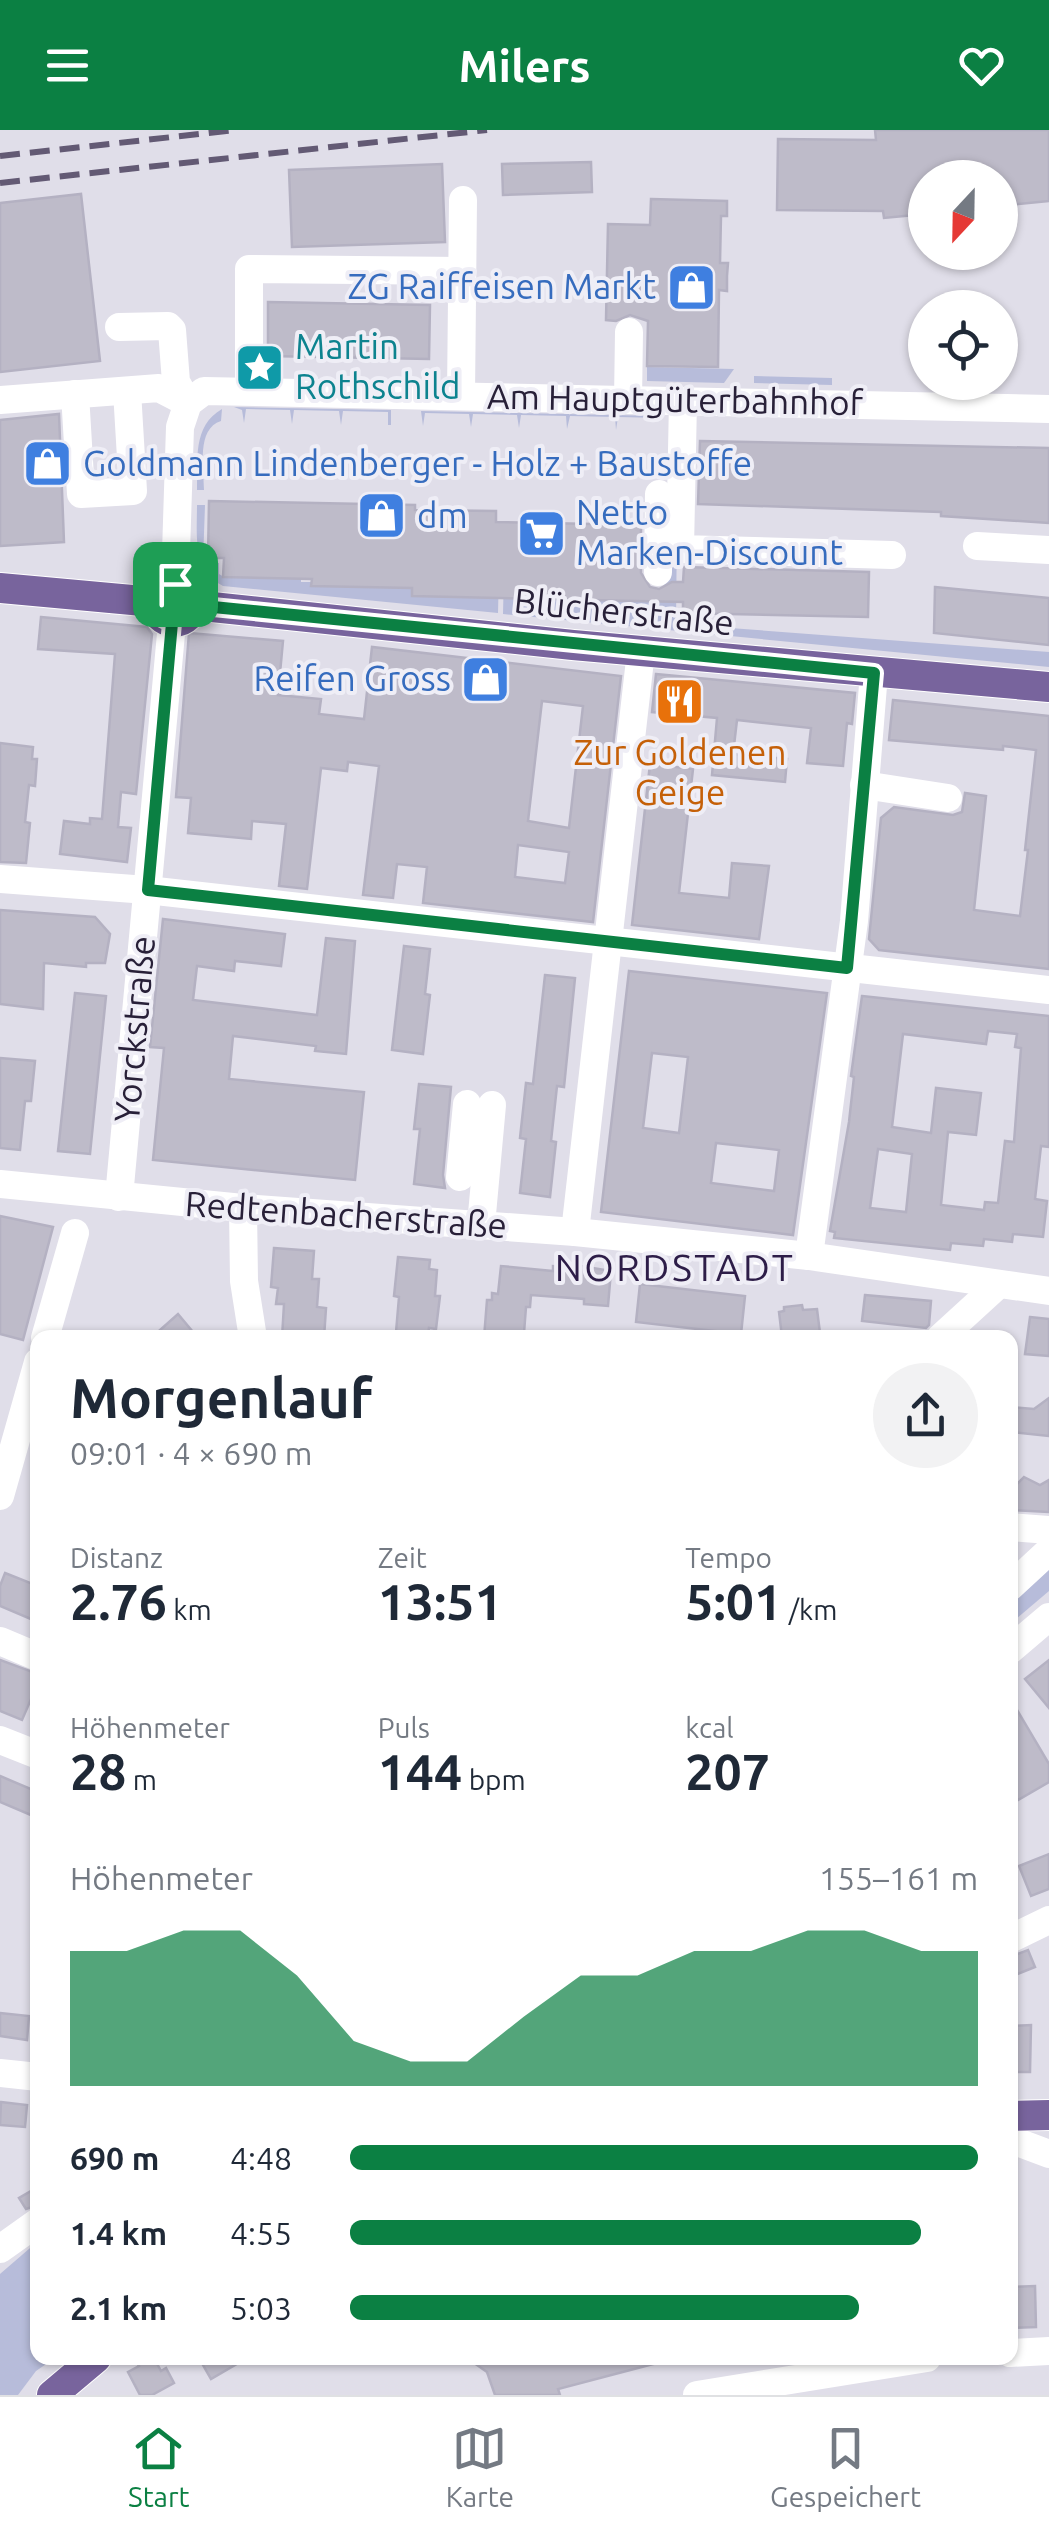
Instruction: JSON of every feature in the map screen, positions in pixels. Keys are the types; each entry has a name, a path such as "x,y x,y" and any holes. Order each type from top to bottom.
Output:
{"main road":[{"name":"Blücherstraße","path":"0,588 1049,688"},
{"path":"1018,2116 1049,2115"},
{"path":"52,2395 88,2365"}],"street":[{"path":"461,395 464,200"},
{"path":"250,390 249,269 462,271"},
{"path":"119,327 168,326 172,330 176,382 188,403 180,427 173,603"},
{"path":"628,400 629,332"},
{"path":"0,400 160,388 188,403"},
{"name":"Am Hauptgüterbahnhof","path":"188,403 204,391 250,390 1049,408"},
{"path":"75,394 82,494 134,491 127,391"},
{"path":"684,401 680,549 892,554"},
{"path":"658,572 659,494"},
{"path":"976,546 1049,550"},
{"name":"Yorckstraße","path":"119,1196 173,603"},
{"path":"575,1232 641,652"},
{"path":"809,1256 847,968 874,673"},
{"path":"864,784 948,798"},
{"path":"0,879 148,890 1049,990"},
{"path":"460,1178 478,1117 482,1226"},
{"name":"Redtenbacherstraße","path":"0,1184 243,1208 575,1232 809,1256 1049,1291"},
{"path":"243,1208 244,1280 253,1330"},
{"path":"46,1330 76,1233"},
{"path":"949,1330 998,1285"},
{"path":"0,1496 30,1394"},
{"path":"1018,1528 1049,1530"},
{"path":"1018,1579 1049,1550"},
{"path":"1018,1643 1049,1617"},
{"path":"0,1641 30,1653"},
{"path":"0,1740 30,1752"},
{"path":"1018,1935 1049,1920"},
{"path":"0,2073 30,2076"},
{"path":"1018,2142 1049,2154"},
{"path":"0,2249 30,2228"},
{"path":"1018,2353 1049,2351"},
{"path":"697,2395 883,2365"}],"shaded area":[{"path":"647,367 734,369 724,383 647,381"},
{"path":"754,376 832,378 832,385 754,383"},
{"path":"234,407 391,410 391,425 388,412 343,411 341,425 339,411 294,410 292,424 290,410 246,409 244,423 242,410"},
{"path":"222,409 221,421 213,425 205,441 204,490 197,490 201,434 212,416"},
{"path":"421,411 662,418 618,417 616,430 615,417 570,416 567,429 566,416 521,415 519,428 517,415 473,414 471,427 469,414 425,413 423,426"},
{"path":"197,505 205,505 203,562 219,563 219,574 224,577 301,578 301,582 311,582 312,586 412,588 413,596 491,598 499,571 498,613 223,586 201,561"},
{"path":"665,515 677,521 676,624 1049,652 1049,667 503,614 504,571 664,601"},
{"path":"1049,1563 1049,1591 1018,1617 1018,1590"},
{"path":"30,2248 30,2365 45,2365 18,2395 0,2395 0,2274"}],"building":[{"path":"875,130 1049,130 1049,201 1018,204 1018,160 908,160 908,216 884,218 883,211 777,210 778,139 876,140"},
{"path":"591,162 592,192 503,195 502,164"},
{"path":"442,164 445,242 292,247 289,170"},
{"path":"81,194 100,361 0,372 0,203"},
{"path":"651,199 727,201 727,216 721,216 720,263 728,263 727,291 719,290 718,367 647,366 648,321 630,315 616,321 606,320 608,224 650,225"},
{"path":"268,302 430,305 429,359 268,356"},
{"path":"59,414 64,542 0,546 0,420"},
{"path":"700,441 1049,448 1049,523 941,516 941,512 698,504"},
{"path":"209,501 415,505 415,510 496,511 496,522 641,525 641,573 650,587 659,589 672,582 683,582 684,567 869,572 868,617 683,613 683,602 412,596 412,588 311,586 312,579 223,577 224,558 208,558"},
{"path":"935,587 1049,598 1049,645 934,633"},
{"path":"41,617 147,627 152,634 136,794 121,792 118,827 131,828 127,862 60,854 64,821 90,824 90,818 102,819 115,654 38,649"},
{"path":"189,633 283,641 278,695 321,699 319,714 364,719 372,647 621,676 593,922 423,903 427,867 397,864 393,898 363,895 379,766 348,762 347,771 321,768 307,889 279,886 286,824 252,821 251,839 188,833 191,798 176,797","holes":["542,701 583,706 569,828 528,821","518,845 569,852 565,883 515,877"]},
{"path":"656,674 855,693 852,724 847,723 843,766 807,763 811,728 737,720 733,754 787,759 785,782 712,775 717,718 652,712"},
{"path":"893,700 1049,716 1049,969 879,950 869,939 881,818 894,807 953,815 962,812 965,793 986,796 974,910 1020,916 1028,850 1036,750 889,740"},
{"path":"0,743 33,747 32,759 37,759 35,786 29,785 25,822 30,823 26,863 0,862"},
{"path":"650,764 693,769 679,893 729,898 732,863 769,866 759,939 632,925"},
{"path":"0,910 95,917 110,934 105,963 86,963 86,967 44,963 43,1009 0,1004"},
{"path":"163,919 285,934 281,966 235,961 234,971 197,966 193,1000 317,1015 326,938 355,941 346,1054 315,1051 316,1046 233,1036 229,1079 364,1092 355,1180 153,1160 164,1048 150,1047"},
{"path":"404,946 430,949 425,994 430,995 423,1054 392,1050"},
{"path":"629,971 827,993 793,1235 601,1212","holes":["652,1053 688,1057 679,1133 643,1128","716,1143 779,1150 774,1191 711,1183"]},
{"path":"545,975 575,978 564,1087 557,1086 550,1197 520,1193 526,1139 520,1138 526,1083 533,1084"},
{"path":"75,993 106,996 90,1154 58,1151"},
{"path":"862,996 1049,1016 1049,1147 1041,1146 1035,1199 1047,1201 1043,1237 1013,1234 1012,1242 984,1239 983,1246 951,1243 950,1250 834,1238 835,1232 830,1231 849,1122 854,1077 851,1076","holes":["988,1031 1017,1034 1015,1047 1021,1048 1014,1142 1005,1141 998,1203 985,1202 984,1210 941,1205 948,1132 976,1135 981,1093 936,1088 931,1133 892,1127 903,1034 986,1044","878,1149 912,1154 906,1212 870,1208"]},
{"path":"0,1058 35,1061 31,1101 25,1101 20,1150 0,1148"},
{"path":"419,1084 451,1087 445,1188 414,1184 420,1129 414,1129"},
{"path":"0,1216 53,1227 23,1340 0,1334"},
{"path":"274,1248 314,1251 312,1279 319,1279 317,1307 326,1308 325,1330 282,1330 284,1304 276,1304 278,1288 271,1287"},
{"path":"398,1257 430,1260 429,1269 437,1270 435,1296 440,1296 436,1329 396,1330 399,1297 394,1296"},
{"path":"501,1266 553,1271 553,1266 611,1271 608,1306 584,1304 584,1299 531,1295 524,1330 485,1330 487,1300 492,1300 492,1293 498,1294"},
{"path":"640,1284 745,1296 741,1330 636,1322"},
{"path":"865,1295 931,1301 929,1325 926,1328 862,1321"},
{"path":"802,1305 803,1310 817,1309 820,1330 781,1330 779,1312 784,1307"},
{"path":"178,1314 191,1330 160,1330"},
{"path":"1030,1317 1049,1319 1049,1356 1025,1354"},
{"path":"1049,1398 1049,1436 1018,1433 1018,1408 1034,1409"},
{"path":"1024,1477 1040,1485 1049,1480 1049,1512 1018,1510 1018,1483"},
{"path":"5,1573 30,1583 30,1619 0,1606"},
{"path":"0,1660 30,1671 30,1702 22,1720 0,1711"},
{"path":"1049,1660 1049,1708 1025,1679"},
{"path":"1018,1712 1049,1764 1049,1782 1018,1800"},
{"path":"0,1776 30,1789 30,1815 0,1802"},
{"path":"1049,1854 1049,1889 1031,1896 1019,1866"},
{"path":"1028,1950 1035,1967 1018,1974 1018,1954"},
{"path":"0,2013 29,2016 27,2040 0,2036"},
{"path":"1031,2025 1030,2072 1018,2072 1018,2026"},
{"path":"1,2102 27,2105 25,2127 0,2125"},
{"path":"30,2192 30,2208 26,2209 19,2198"},
{"path":"1035,2286 1036,2327 1018,2328 1018,2287"},
{"path":"158,2365 161,2371 166,2368 174,2383 152,2395 140,2395 128,2372 139,2366"},
{"path":"203,2365 235,2365 211,2379"},
{"path":"477,2365 649,2365 558,2389 560,2395 495,2395 487,2372"}],"railway":[{"path":"0,156 236,130"},
{"path":"0,183 487,130"}],"place":[{"name":"ZG Raiffeisen Markt","path":"691,287"},
{"name":"Martin Rothschild","path":"260,367"},
{"name":"Goldmann Lindenberger - Holz + Baustoffe","path":"48,464"},
{"name":"dm","path":"382,516"},
{"name":"Netto Marken-Discount","path":"541,533"},
{"name":"Reifen Gross","path":"486,679"},
{"name":"Zur Goldenen Geige","path":"680,701"}],"district":[{"name":"NORDSTADT","path":"675,1268"}],"route":[{"path":"175,584 188,591 193,605 874,673 847,968 148,890 172,623 158,616 154,602 160,588 175,584"}]}
